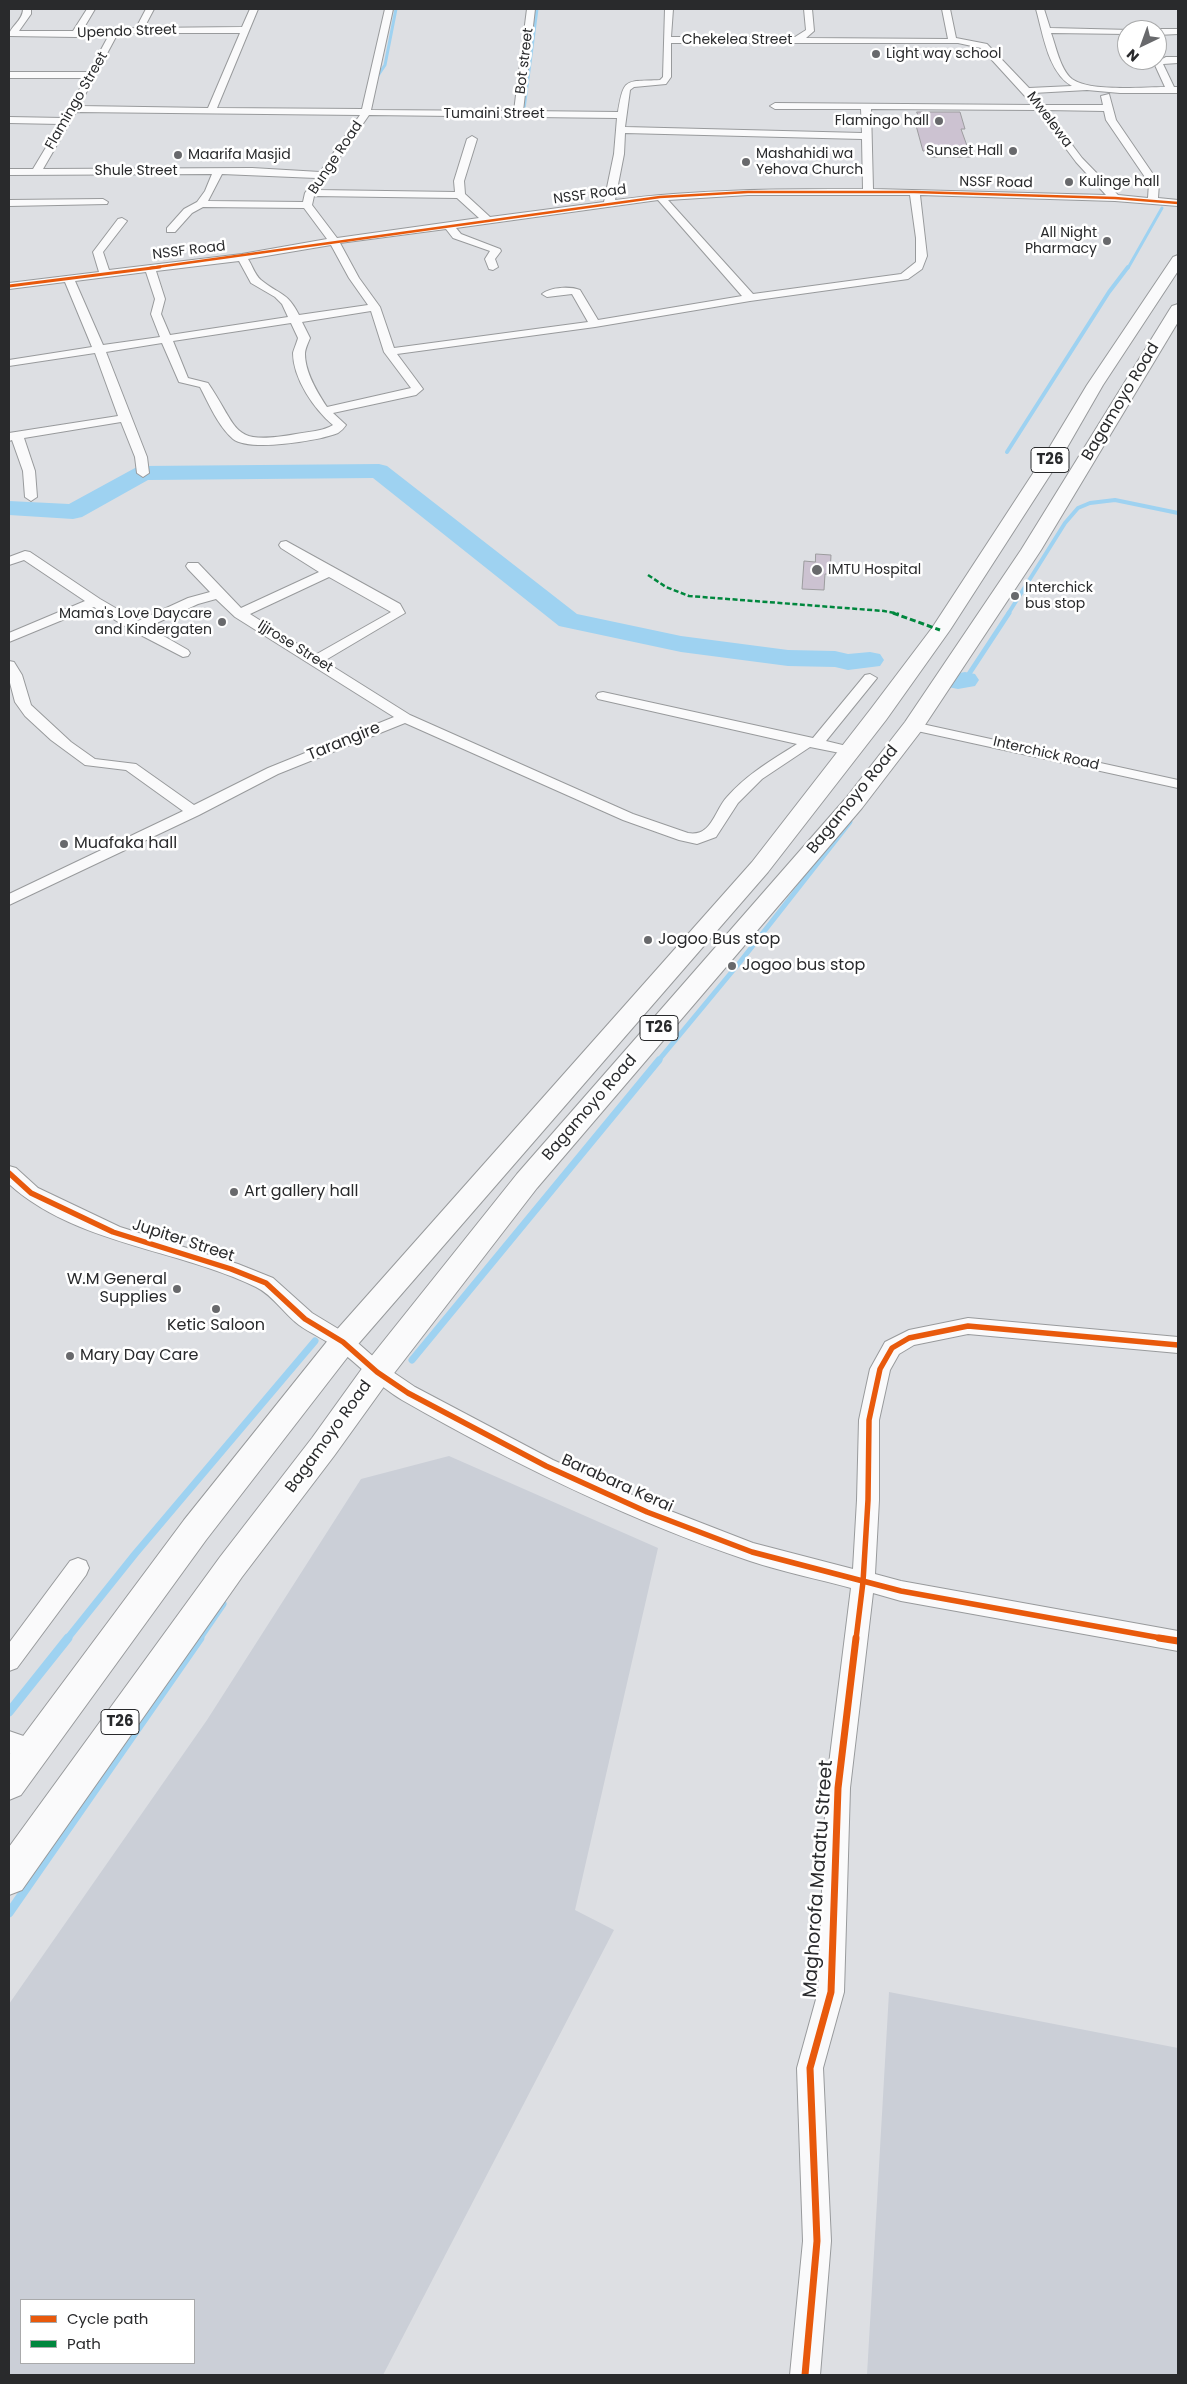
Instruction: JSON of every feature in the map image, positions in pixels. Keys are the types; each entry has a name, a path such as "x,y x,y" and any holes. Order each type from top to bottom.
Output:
{"highway":[{"name":"Bagamoyo Road","path":"9,1784 21,1746 343,1342 760,867 850,751 913,667 999,540 1095,385 1178,260"},
{"name":"Bagamoyo Road","path":"9,1877 231,1567 323,1447 377,1372 527,1181 829,832 913,726 1031,550 1178,309"}],"street":[{"path":"11,34 27,14 27,9"},
{"path":"76,34 91,9"},
{"path":"139,30 150,9"},
{"path":"212,110 254,9"},
{"name":"Bunge Road","path":"324,411 417,389 390,352 374,307 354,278 334,241 307,205 310,193 366,113 389,9"},
{"name":"Bot street","path":"518,114 531,9"},
{"path":"609,203 619,154 620,130 628,86 663,82 666,80 669,9"},
{"name":"Chekelea Street","path":"668,40 797,40 810,31 808,9"},
{"path":"946,9 951,37 955,42"},
{"path":"1040,9 1058,60 1068,80 1107,97 1111,120 1154,183 1153,201"},
{"name":"Upendo Street","path":"11,34 76,34 139,30 245,30"},
{"path":"1047,30 1117,31"},
{"name":"Flamingo Street","path":"37,171 93,75 115,31"},
{"path":"797,40 955,42"},
{"name":"Mwelewa","path":"955,42 981,44 1027,91 1079,160 1115,198"},
{"path":"1174,89 1158,64 1166,60 1178,60"},
{"path":"9,74 93,75"},
{"path":"1027,91 1090,88 1174,89"},
{"path":"775,106 1109,108"},
{"path":"866,108 868,192"},
{"path":"72,109 366,113"},
{"name":"Tumaini Street","path":"366,113 622,115"},
{"path":"9,120 65,121"},
{"path":"620,130 867,136"},
{"path":"472,139 459,181 460,194 487,220"},
{"name":"Shule Street","path":"9,172 18,177 37,171 252,171 322,175"},
{"path":"171,230 188,211 201,204 210,191 218,171"},
{"name":"NSSF Road","path":"9,286 242,256 334,241 660,197 748,192 914,192 1115,198 1178,203"},
{"path":"390,352 595,324 750,298 904,277 914,272 921,263 922,247 914,192"},
{"path":"310,193 460,194"},
{"path":"660,197 750,298"},
{"path":"9,203 103,202"},
{"path":"201,204 307,205"},
{"path":"105,274 98,252 122,221"},
{"path":"449,226 457,236 494,249 496,251 490,259 493,267"},
{"path":"150,267 160,300 156,314 183,380 204,385 238,438 250,442 267,442 335,430 340,425 324,411 313,395 304,374 299,353 304,338 297,320 279,295 256,281 242,256"},
{"path":"69,279 141,457 143,473"},
{"path":"547,294 571,290 576,292 595,324"},
{"path":"9,363 374,307"},
{"path":"31,496 29,471 13,436 125,418"},
{"path":"286,545 329,572 395,607 398,613 316,660"},
{"path":"9,561 25,555 95,602 183,654"},
{"name":"Ijjrose Street","path":"193,566 240,614 316,660 405,718"},
{"path":"240,614 329,572"},
{"path":"136,627 193,601 220,594"},
{"path":"9,638 95,602"},
{"path":"9,666 15,673 25,707 62,741 90,762 120,763 131,767 194,812"},
{"path":"405,718 611,810 685,837 697,839 710,834 724,815 731,801 757,776 802,747 812,743 870,678"},
{"path":"603,696 850,751"},
{"name":"Tarangire","path":"9,900 194,812 273,771 405,718"},
{"name":"Interchick Road","path":"913,726 1178,784"},
{"name":"Jupiter Street","path":"13,1183 59,1208 114,1232 230,1269 266,1283 305,1319 343,1342 377,1372"},
{"name":"Maghorofa Matatu Street","path":"805,2375 817,2241 810,2068 831,1992 838,1788 863,1582 870,1420 880,1369 892,1348 909,1338 968,1326 1178,1345"},
{"name":"Barabara Kerai","path":"377,1372 408,1393 546,1466 647,1512 752,1552 863,1582"},
{"path":"9,1660 78,1568"},
{"path":"863,1582 901,1591 1178,1640"}],"shaded area":[{"path":"449,1456 658,1548 575,1910 614,1930 383,2375 9,2375 9,2004 207,1720 361,1479"},
{"path":"889,1992 1178,2048 1178,2375 867,2375"}],"building":[{"path":"917,112 960,112 965,129 961,129 971,157 930,157 928,151 923,151 914,118 919,118"},
{"name":"IMTU Hospital","path":"816,554 831,555 830,574 825,574 824,590 802,589 804,561 815,562"}],"waterway":[{"path":"375,80 385,65 396,9"},
{"path":"524,109 537,9"},
{"path":"1128,268 1162,208"},
{"path":"1007,452 1109,292 1128,267"},
{"path":"9,508 73,512 143,473 379,471 568,620 681,644 788,658 835,659 848,662 870,660"},
{"path":"1008,614 1065,523 1078,508 1090,503 1115,500 1178,513"},
{"path":"965,680 1009,613"},
{"path":"958,681 965,680"},
{"path":"658,1061 740,962 850,822"},
{"path":"412,1360 659,1060"},
{"path":"67,1639 135,1554 315,1341"},
{"path":"199,1639 223,1604"},
{"path":"9,1712 68,1638"},
{"path":"9,1913 200,1638"}],"marked path":[{"path":"648,575 666,587 689,596 884,611 901,615 940,630"}],"cycle path":[{"path":"9,286 242,257 334,241 660,197 748,192 914,192 1115,198 1178,203"},
{"path":"9,1173 31,1193 59,1208 113,1232 231,1269 266,1283 305,1319 343,1342 377,1372 408,1393 546,1466 647,1512 752,1552 901,1591 1178,1641"},
{"path":"805,2375 817,2241 810,2068 831,1992 838,1788 863,1582 868,1500 869,1420 880,1369 892,1348 909,1338 968,1326 1178,1345"}],"place":[{"name":"Light way school","path":"876,54"},
{"name":"Flamingo hall","path":"939,121"},
{"name":"Sunset Hall","path":"1013,151"},
{"name":"Maarifa Masjid","path":"178,155"},
{"name":"Mashahidi wa Yehova Church","path":"746,162"},
{"name":"Kulinge hall","path":"1069,182"},
{"name":"All Night Pharmacy","path":"1107,241"},
{"name":"IMTU Hospital","path":"817,570"},
{"name":"Interchick bus stop","path":"1015,596"},
{"name":"Mama's Love Daycare and Kindergaten","path":"222,622"},
{"name":"Muafaka hall","path":"64,844"},
{"name":"Jogoo Bus stop","path":"648,940"},
{"name":"Jogoo bus stop","path":"732,966"},
{"name":"Art gallery hall","path":"234,1192"},
{"name":"W.M General Supplies","path":"177,1289"},
{"name":"Ketic Saloon","path":"216,1309"},
{"name":"Mary Day Care","path":"70,1356"}]}
